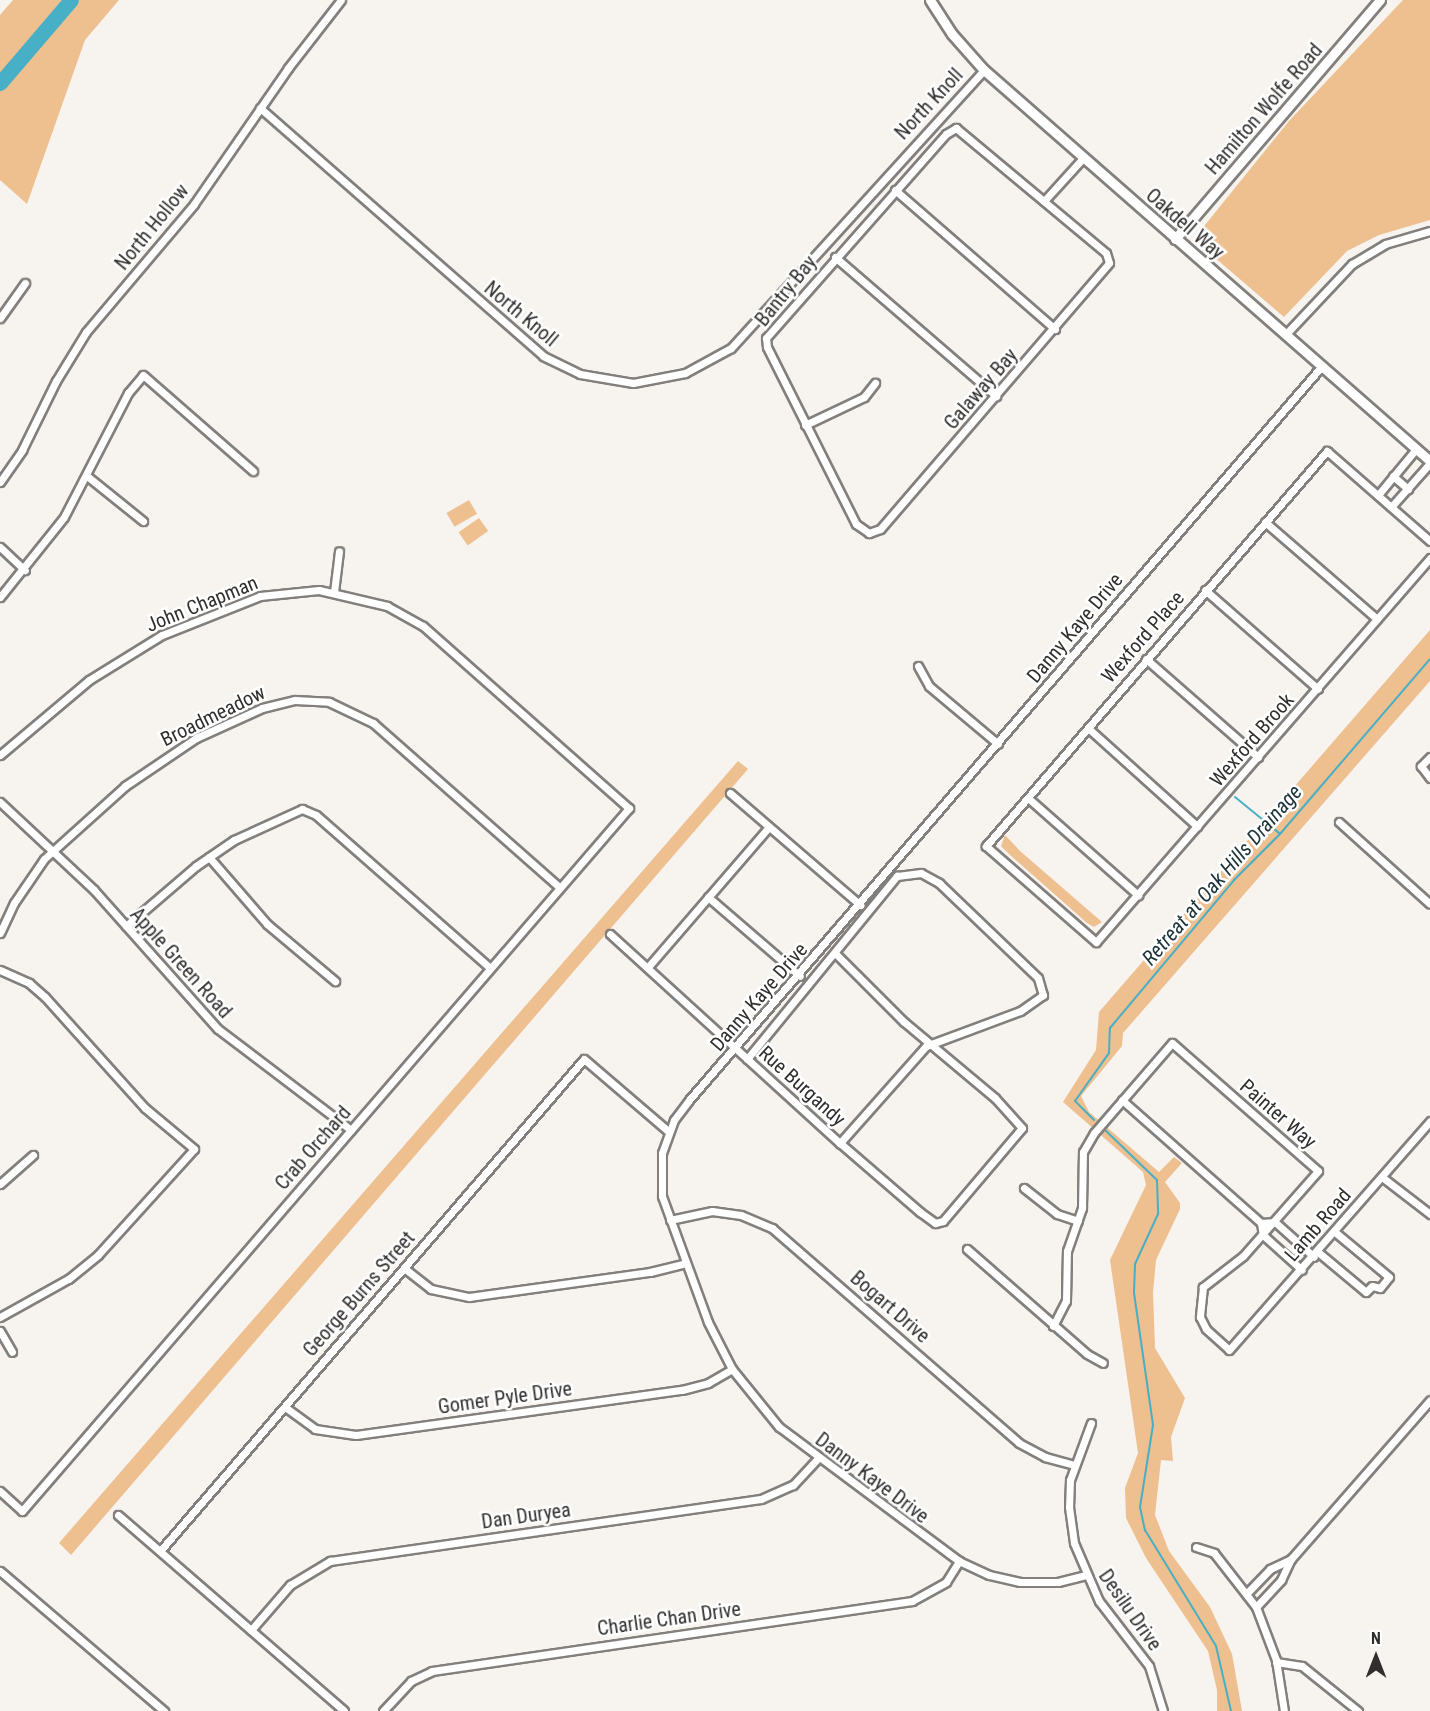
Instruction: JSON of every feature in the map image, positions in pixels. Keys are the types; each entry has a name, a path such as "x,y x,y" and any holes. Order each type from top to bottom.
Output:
{"street":[{"name":"North Hollow","path":"0,482 22,450 75,348 194,204 260,108 341,0"},
{"name":"Oakdell Way","path":"930,0 984,70 1430,462"},
{"name":"Hamilton Wolfe Road","path":"1175,239 1380,0"},
{"name":"North Knoll","path":"260,108 543,356 580,374 633,382 685,373 731,348 984,70"},
{"name":"Bantry Bay","path":"869,532 856,524 805,425 766,338 895,190 946,134 956,128 1044,201"},
{"path":"1044,201 1083,158"},
{"path":"895,190 1055,329"},
{"name":"Galaway Bay","path":"869,532 880,529 1101,276 1108,259 1044,201"},
{"path":"1285,334 1352,264 1385,244 1430,231"},
{"path":"836,257 996,396"},
{"path":"0,318 25,283"},
{"name":"Danny Kaye Drive","path":"1086,1575 1058,1582 1020,1582 989,1575 959,1561 779,1427 732,1369 708,1322 670,1220 660,1175 668,1131 689,1100 800,976 1322,366"},
{"path":"0,597 25,570 64,517 128,393 143,375 253,471"},
{"path":"805,425 864,397 875,383"},
{"path":"1416,449 1378,495 1430,541"},
{"name":"Wexford Place","path":"1096,942 986,846 1327,451 1378,495"},
{"path":"1391,507 1430,462"},
{"path":"87,476 143,521"},
{"path":"1393,476 1408,489"},
{"path":"1265,522 1377,619"},
{"path":"0,547 25,570"},
{"path":"333,592 339,551"},
{"name":"Wexford Brook","path":"1096,942 1430,558"},
{"name":"John Chapman","path":"0,755 89,680 162,635 260,596 300,590 333,592 387,606 423,626 629,808"},
{"path":"1205,590 1318,689"},
{"path":"1146,659 1258,757"},
{"path":"918,666 929,686 998,744"},
{"name":"Broadmeadow","path":"0,933 28,880 54,849 125,786 196,738 272,704 306,700 340,706 373,723 560,888"},
{"path":"1088,728 1197,826"},
{"path":"1430,757 1421,766 1430,778"},
{"path":"730,793 860,905"},
{"path":"1028,798 1138,895"},
{"name":"Apple Green Road","path":"0,802 54,849 218,1029 351,1130"},
{"name":"Crab Orchard","path":"0,1491 22,1511 629,808"},
{"path":"126,926 209,857 264,823 302,809 316,815 490,968"},
{"path":"1340,822 1430,904"},
{"path":"648,967 769,827"},
{"path":"209,857 267,924 335,981"},
{"path":"747,1059 836,954 897,876 921,873 939,883 1038,978 1043,995 1020,1011 932,1044 840,1143"},
{"path":"708,897 800,976"},
{"name":"Rue Burgandy","path":"610,934 840,1143 935,1223 943,1221 1022,1128 994,1098 932,1044"},
{"path":"829,941 836,954 904,1022 932,1044"},
{"path":"822,950 836,954"},
{"path":"0,970 29,983 45,997 145,1108 194,1149 98,1255 68,1279 0,1317"},
{"name":"Painter Way","path":"1053,1326 1066,1301 1067,1251 1078,1221 1083,1191 1080,1173 1083,1152 1122,1100 1172,1043 1318,1171 1275,1222 1203,1287 1200,1317 1206,1329 1229,1350"},
{"name":"George Burns Street","path":"160,1551 584,1059 668,1131"},
{"path":"1122,1100 1261,1223 1263,1234 1302,1270"},
{"name":"Lamb Road","path":"1229,1350 1302,1270 1430,1121"},
{"path":"0,1184 33,1155"},
{"path":"1382,1177 1430,1214"},
{"path":"1024,1188 1057,1214 1078,1221"},
{"path":"1083,1191 1092,1190"},
{"name":"Bogart Drive","path":"670,1220 711,1211 741,1215 772,1228 1019,1443 1045,1457 1074,1465"},
{"path":"1261,1223 1275,1222 1366,1292 1389,1277 1335,1232"},
{"path":"967,1249 1053,1326 1103,1363"},
{"path":"404,1268 431,1289 469,1297 650,1272 686,1263"},
{"path":"0,1331 12,1352"},
{"name":"Gomer Pyle Drive","path":"285,1407 315,1429 356,1435 682,1390 708,1383 732,1369"},
{"path":"1256,1607 1281,1580 1291,1559 1430,1400"},
{"name":"Desilu Drive","path":"1091,1423 1074,1465 1069,1508 1071,1530 1086,1575 1110,1617 1149,1666 1163,1711"},
{"name":"Dan Duryea","path":"251,1630 290,1585 330,1562 760,1499 793,1485 818,1458"},
{"path":"118,1515 344,1711"},
{"path":"1196,1547 1214,1553 1256,1607 1276,1662 1284,1711"},
{"path":"1247,1593 1270,1569 1291,1559"},
{"name":"Charlie Chan Drive","path":"383,1711 411,1681 432,1671 912,1601 946,1582 959,1561"},
{"path":"0,1571 164,1711"},
{"path":"1276,1662 1302,1666 1358,1711"}],"shaded area":[{"path":"13,0 119,0 85,40 27,204 0,180 0,15"},
{"path":"1403,0 1430,0 1430,220 1379,235 1347,251 1284,317 1199,244 1197,235 1289,121"},
{"path":"469,500 477,514 454,527 446,513"},
{"path":"479,518 488,531 468,545 459,532"},
{"path":"1430,630 1430,681 1123,1033 1122,1046 1081,1096 1089,1112 1159,1172 1174,1157 1182,1163 1165,1182 1180,1203 1180,1209 1156,1260 1153,1292 1155,1348 1185,1398 1171,1437 1173,1461 1161,1460 1155,1515 1169,1551 1210,1607 1232,1654 1242,1711 1217,1711 1217,1690 1208,1651 1146,1558 1126,1518 1125,1488 1138,1453 1110,1260 1146,1185 1143,1172 1063,1102 1096,1050 1099,1012"},
{"path":"738,761 748,769 71,1555 59,1543"},
{"path":"1005,835 1020,851 1102,922 1094,927 1087,923 1010,855 1001,846"}],"waterway":[{"path":"0,83 71,0"},
{"name":"Retreat at Oak Hills Drainage","path":"1094,1120 1075,1101 1109,1053 1110,1028 1234,880 1280,834 1430,659"},
{"path":"1235,797 1279,833"},
{"path":"1105,1130 1157,1180 1158,1214 1135,1264 1134,1293 1153,1425 1140,1507 1145,1530 1216,1646 1231,1711"}]}
